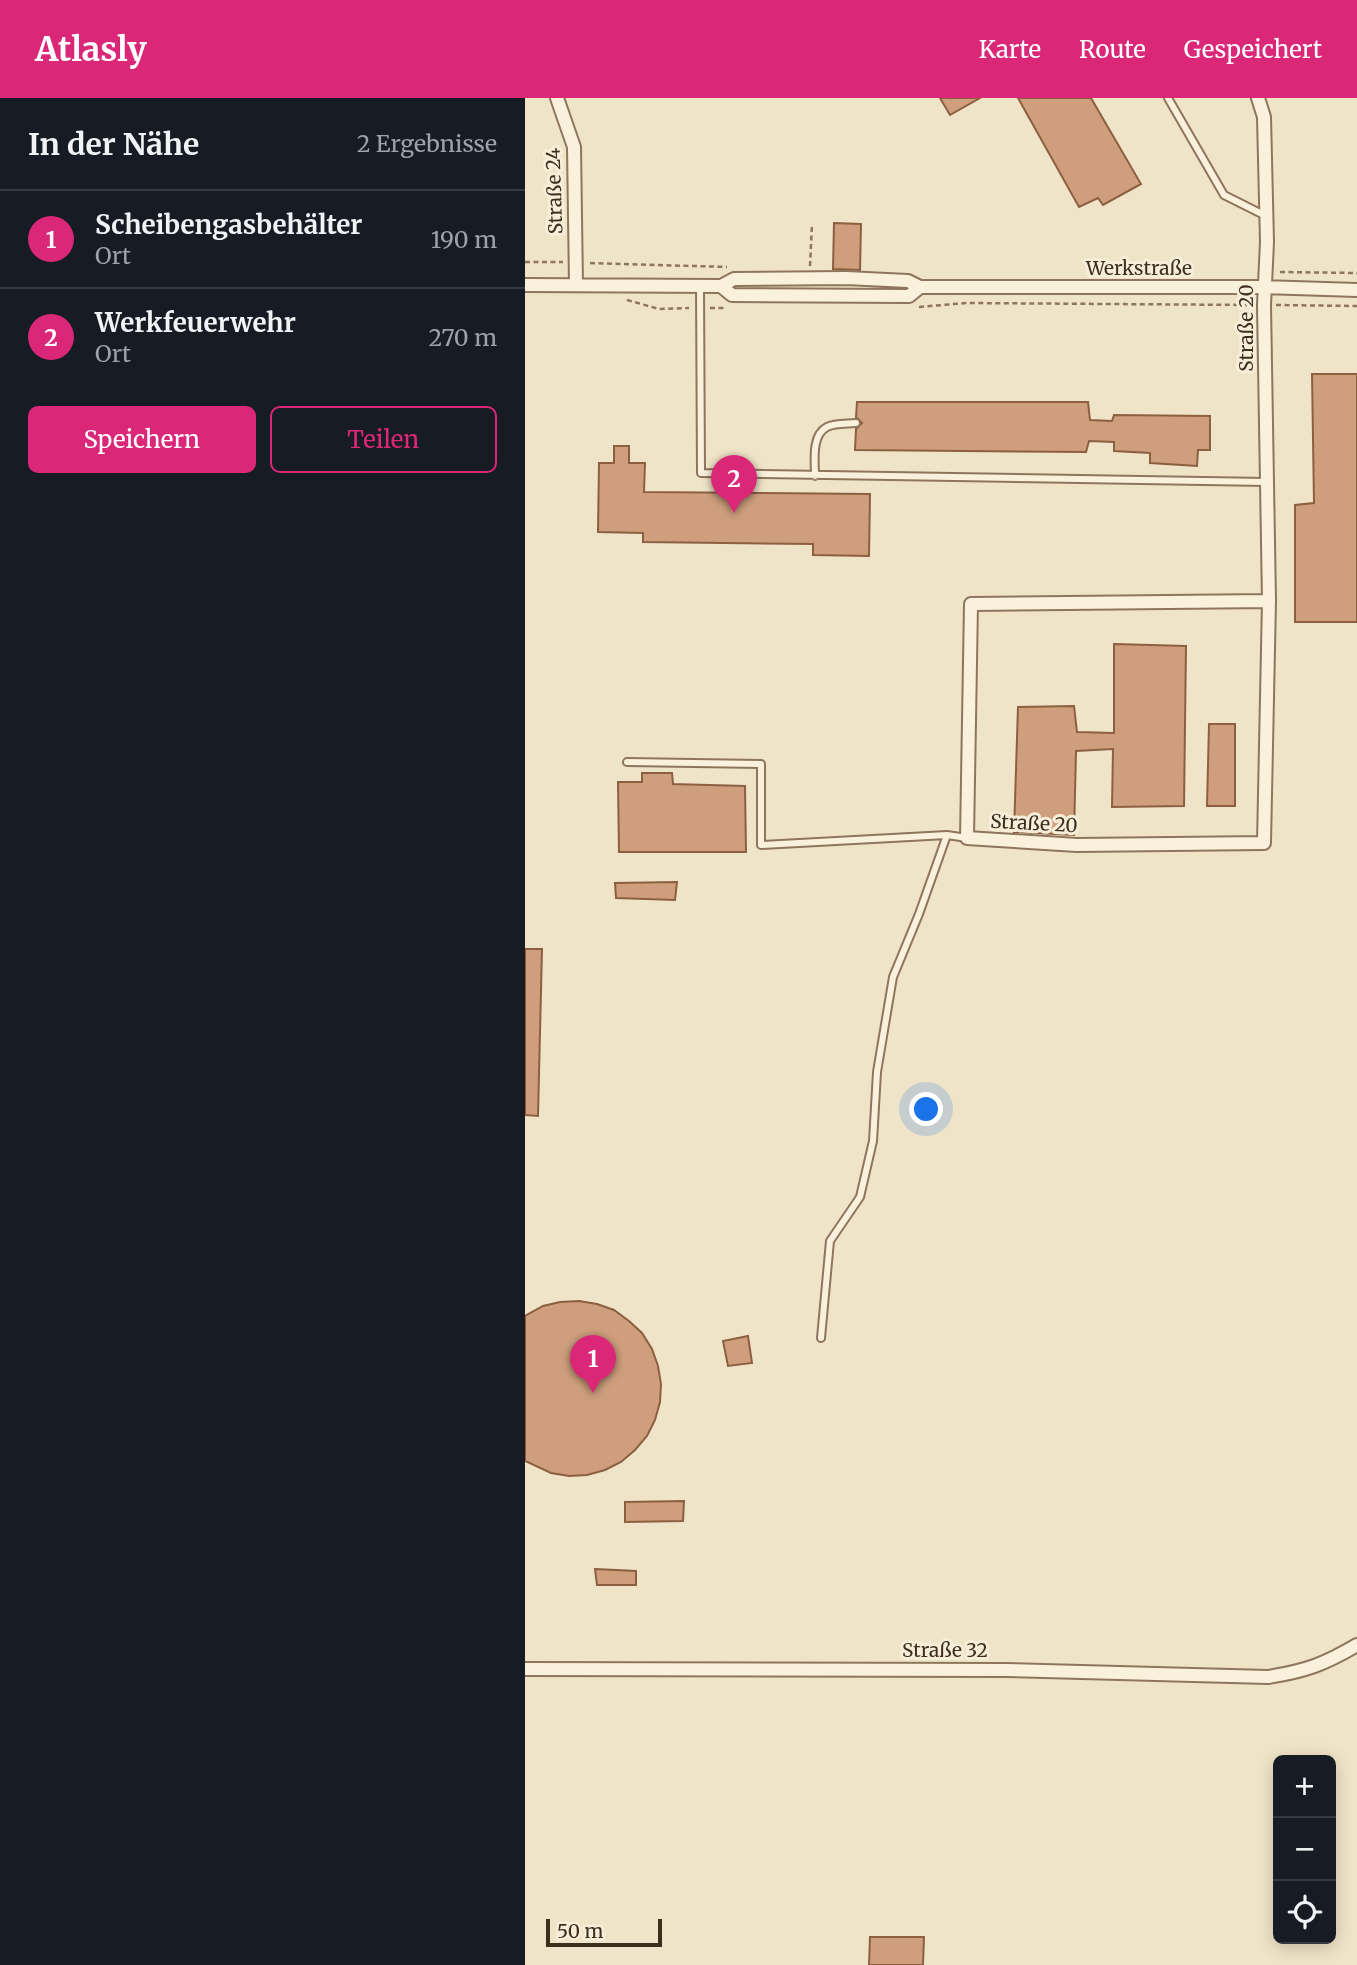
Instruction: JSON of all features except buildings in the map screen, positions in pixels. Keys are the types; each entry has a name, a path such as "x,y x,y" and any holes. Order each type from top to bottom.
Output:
{"street":[{"name":"Straße 24","path":"557,98 574,147 576,285"},
{"name":"Straße 20","path":"1258,98 1264,117 1266,216 1264,305 1269,601 1264,843 1077,845 967,838 971,604 1269,601"},
{"name":"Werkstraße","path":"525,285 721,286 734,279 846,278 908,281 920,287 1266,287 1357,290"},
{"name":"Straße 32","path":"525,1669 992,1670 1268,1676 1304,1671 1332,1660 1357,1645"}],"lane":[{"path":"1168,98 1224,195 1266,216"},
{"path":"700,286 701,473 1267,482"},
{"path":"815,476 814,458 822,431 828,426 856,423"},
{"path":"627,762 761,764 761,845 947,835 967,838"},
{"path":"821,1338 831,1241 860,1197 873,1141 877,1072 893,977 947,835"}],"path":[{"path":"810,269 812,224"},
{"path":"525,262 727,267"},
{"path":"618,298 659,309 727,308"},
{"path":"913,307 966,303 1357,306"}],"place":[{"name":"Werkfeuerwehr","path":"734,513"},
{"name":"Scheibengasbehälter","path":"593,1393"}]}
